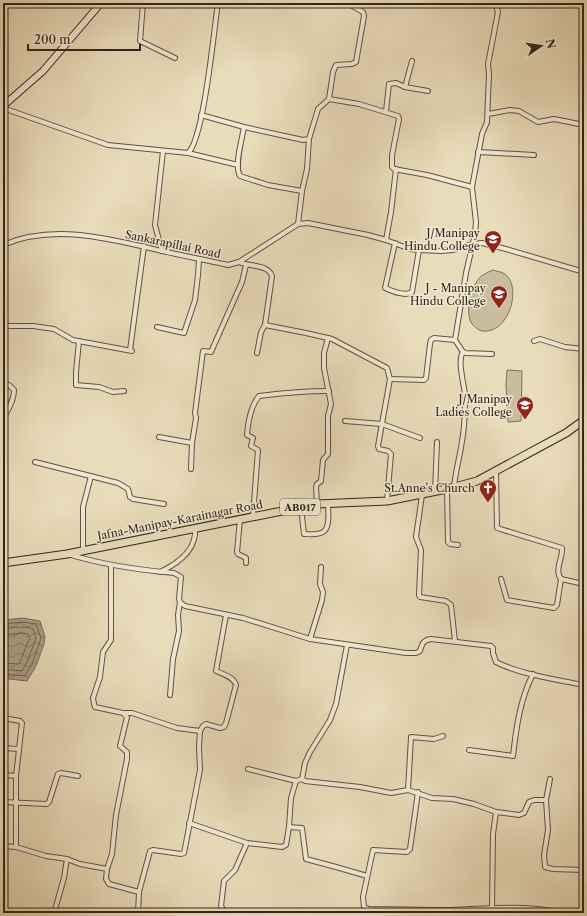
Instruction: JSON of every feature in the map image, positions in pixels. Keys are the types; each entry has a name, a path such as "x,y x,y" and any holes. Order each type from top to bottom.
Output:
{"main road":[{"path":"3,107 43,71 101,3"},
{"name":"Jafna-Manipay-Karainagar Road","path":"3,563 67,554 317,504 387,501 435,492 477,481 566,433 584,420"}],"street":[{"path":"143,3 140,41 175,58"},
{"path":"188,153 196,140 205,101 218,3"},
{"path":"347,3 363,12 364,16 356,63 336,65 333,72 328,99 318,109 309,139 307,169 302,191 298,224 308,223 386,240 410,249 419,250 441,252 482,243 584,272"},
{"path":"463,352 455,340 476,222 472,187 478,152 488,114 488,64 498,12 495,3"},
{"path":"405,87 412,61"},
{"path":"386,111 389,84 396,83 405,87 428,91"},
{"path":"328,99 359,104 386,111 399,117 392,155 392,167 472,187"},
{"path":"3,107 108,145 188,153 238,165"},
{"path":"488,114 510,110 519,111 538,122 554,119 584,125"},
{"path":"201,115 244,127 303,140 309,139"},
{"path":"244,127 238,165 238,172 240,176 268,185 302,191"},
{"path":"162,251 155,225 163,151"},
{"path":"478,152 534,155"},
{"path":"386,240 396,169"},
{"name":"Sankarapillai Road","path":"3,245 14,240 36,235 66,234 94,236 228,265 239,262 298,224"},
{"path":"394,243 385,288 398,293 408,294 412,292 419,250"},
{"path":"3,326 33,326 54,329 73,340 131,350 144,246"},
{"path":"157,327 184,333 195,300 199,259"},
{"path":"239,262 246,265 264,268 270,272 272,276 265,325 261,332 257,353"},
{"path":"191,469 192,443 203,351 211,352 242,282 246,265"},
{"path":"265,325 328,338 387,368 390,379 378,446 380,449 388,451 391,454 387,501"},
{"path":"317,504 316,487 321,481 323,460 328,454 328,416 331,404 324,368 324,353 328,338"},
{"path":"390,379 424,380 426,378 431,340 434,338 455,340"},
{"path":"534,341 540,339 565,347 584,349"},
{"path":"79,341 76,385 99,387 113,392 124,391"},
{"path":"463,352 492,354"},
{"path":"458,545 450,544 448,542 450,488 454,477 464,425 465,394 460,359 463,352"},
{"path":"3,385 9,385 14,390 14,395 9,410 3,419"},
{"path":"253,516 258,450 251,446 253,438 247,435 248,425 256,400 260,396 288,392 329,391"},
{"path":"345,421 382,424 420,438"},
{"path":"159,437 192,443"},
{"path":"435,492 437,442"},
{"path":"35,462 118,483 128,489 130,497 164,504"},
{"path":"496,470 497,528 562,548 558,569 558,576 560,579 557,606 554,608 507,600 501,579"},
{"path":"82,550 83,507 91,476"},
{"path":"422,494 416,537 421,550 419,594 420,597 446,601 451,605 455,641"},
{"path":"301,507 304,534 320,534 325,532 327,527 328,504"},
{"path":"240,519 237,552 238,554 245,556 246,563"},
{"path":"160,572 174,565 184,557 194,542 196,535 195,528"},
{"path":"67,554 111,565 174,573 181,577 178,615 179,631 173,659 170,695"},
{"path":"111,565 112,640 102,652 100,677 94,698 95,707 132,713 177,728 200,731"},
{"path":"310,639 322,600 323,592 320,584 321,567"},
{"path":"560,579 584,584"},
{"path":"180,602 185,606 243,618 310,639 347,645 406,653 416,653 420,651 425,640 431,639 491,646 493,648 496,662 533,674 584,685"},
{"path":"138,913 139,892 150,851 184,853 200,770 200,731 206,724 220,728 224,727 226,724 236,685 235,681 231,678 216,671 226,615"},
{"path":"302,779 305,763 310,752 330,720 336,704 347,645"},
{"path":"469,750 512,756 518,721 528,684 533,674"},
{"path":"123,712 127,717 120,746 127,752 127,759 116,815 112,854 106,879 109,884 139,892"},
{"path":"3,718 20,721 22,723 16,776 16,847"},
{"path":"408,790 411,737 434,739 443,736"},
{"path":"3,748 19,749"},
{"path":"248,769 296,781 302,779 305,781 360,787 391,793 408,790 418,792 432,798 453,799 496,812 519,815 524,813 529,802 534,800 546,800"},
{"path":"3,802 47,804 58,774 62,773 78,776"},
{"path":"3,775 16,776"},
{"path":"550,779 546,800 548,830 544,855 546,867 584,870"},
{"path":"189,823 247,843 282,847 286,845 291,798 296,781"},
{"path":"418,792 410,849 407,852 373,850 363,897 364,907 369,909 445,911 492,908 546,910 561,913"},
{"path":"492,908 493,834 496,812"},
{"path":"289,827 302,828 306,860 367,876"},
{"path":"225,913 221,906 224,881 235,870 247,843"},
{"path":"3,846 16,847 46,856 67,859 80,864 108,869"},
{"path":"54,913 64,878 67,859"}],"shaded area":[{"path":"493,270 505,274 510,281 513,289 512,299 510,309 499,326 491,330 482,331 472,324 469,314 469,303 474,287 479,278"},
{"path":"507,370 522,371 521,421 508,422 506,385"}],"water":[{"path":"23,618 40,621 45,637 36,666 27,681 3,677 3,622 4,620"}],"place":[{"name":"J/Manipay Hindu College","path":"493,254"},
{"name":"J - Manipay Hindu College","path":"499,309"},
{"name":"J/Manipay Ladies College","path":"525,420"},
{"name":"St.Anne's Church","path":"488,503"}]}
